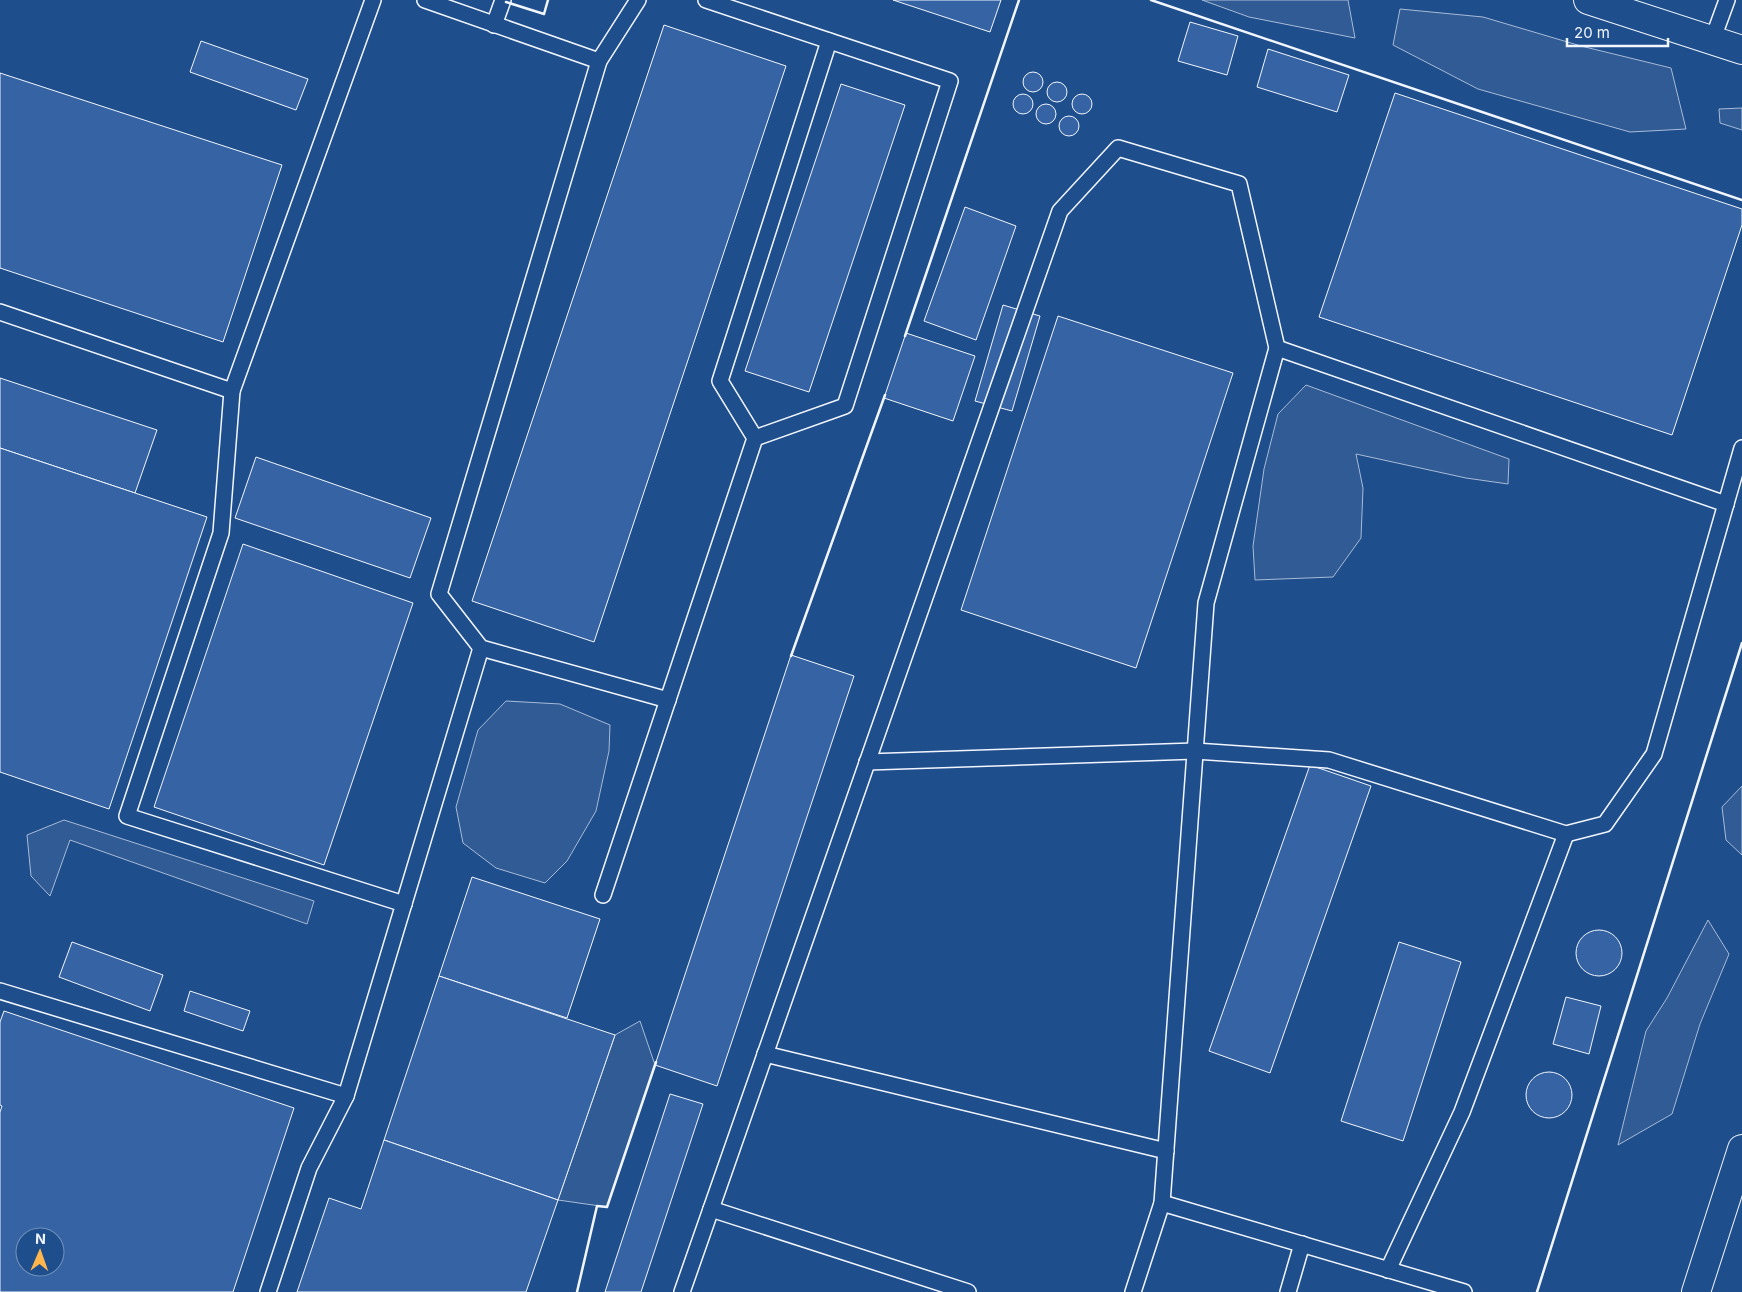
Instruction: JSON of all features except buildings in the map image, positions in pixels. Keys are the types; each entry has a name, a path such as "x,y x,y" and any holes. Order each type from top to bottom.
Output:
{"street":[{"path":"1588,0 1742,50"},
{"path":"1696,1292 1740,1162"}],"lane":[{"path":"373,0 232,391 221,534 127,816 404,904"},
{"path":"425,0 599,61"},
{"path":"494,25 503,0"},
{"path":"638,0 599,61 439,594 481,648 668,700"},
{"path":"706,0 950,82 845,406 755,438"},
{"path":"1712,40 1726,0"},
{"path":"602,895 755,438 720,381 829,41"},
{"path":"682,1292 1060,211 1118,148 1239,184 1277,348 1206,603 1162,1203 1133,1292"},
{"path":"0,312 232,391"},
{"path":"1277,348 1726,504"},
{"path":"867,762 1195,751 1329,760 1566,834 1605,824 1654,754 1742,448"},
{"path":"268,1292 308,1168 346,1096 481,648"},
{"path":"1388,1270 1462,1112 1566,834"},
{"path":"0,991 346,1096"},
{"path":"765,1054 1166,1151"},
{"path":"1162,1203 1388,1270 1416,1285 1464,1292"},
{"path":"711,1208 968,1292"},
{"path":"1288,1292 1302,1244"}],"shaded area":[{"path":"1202,0 1348,0 1355,38 1249,17"},
{"path":"1400,9 1483,17 1581,46 1671,68 1686,129 1630,132 1478,89 1393,45"},
{"path":"1742,108 1742,130 1720,123 1719,109"},
{"path":"1306,385 1509,459 1508,484 1466,478 1356,454 1363,488 1361,538 1333,577 1255,580 1253,546 1264,469 1278,414"},
{"path":"506,701 560,704 610,725 609,751 596,811 567,861 545,883 496,868 463,843 456,807 478,730"},
{"path":"1742,786 1742,855 1726,840 1722,807"},
{"path":"64,820 314,901 307,924 70,840 50,896 31,876 27,835"},
{"path":"1708,920 1729,954 1700,1024 1672,1114 1618,1145 1646,1031 1667,998"},
{"path":"640,1021 655,1065 607,1207 558,1200 615,1035"}],"wall":[{"path":"506,2 544,14 548,0"},
{"path":"905,336 1019,0"},
{"path":"1151,0 1742,200"},
{"path":"791,656 885,395"},
{"path":"1537,1292 1742,643"},
{"path":"577,1292 597,1206 607,1207 656,1062"}]}
